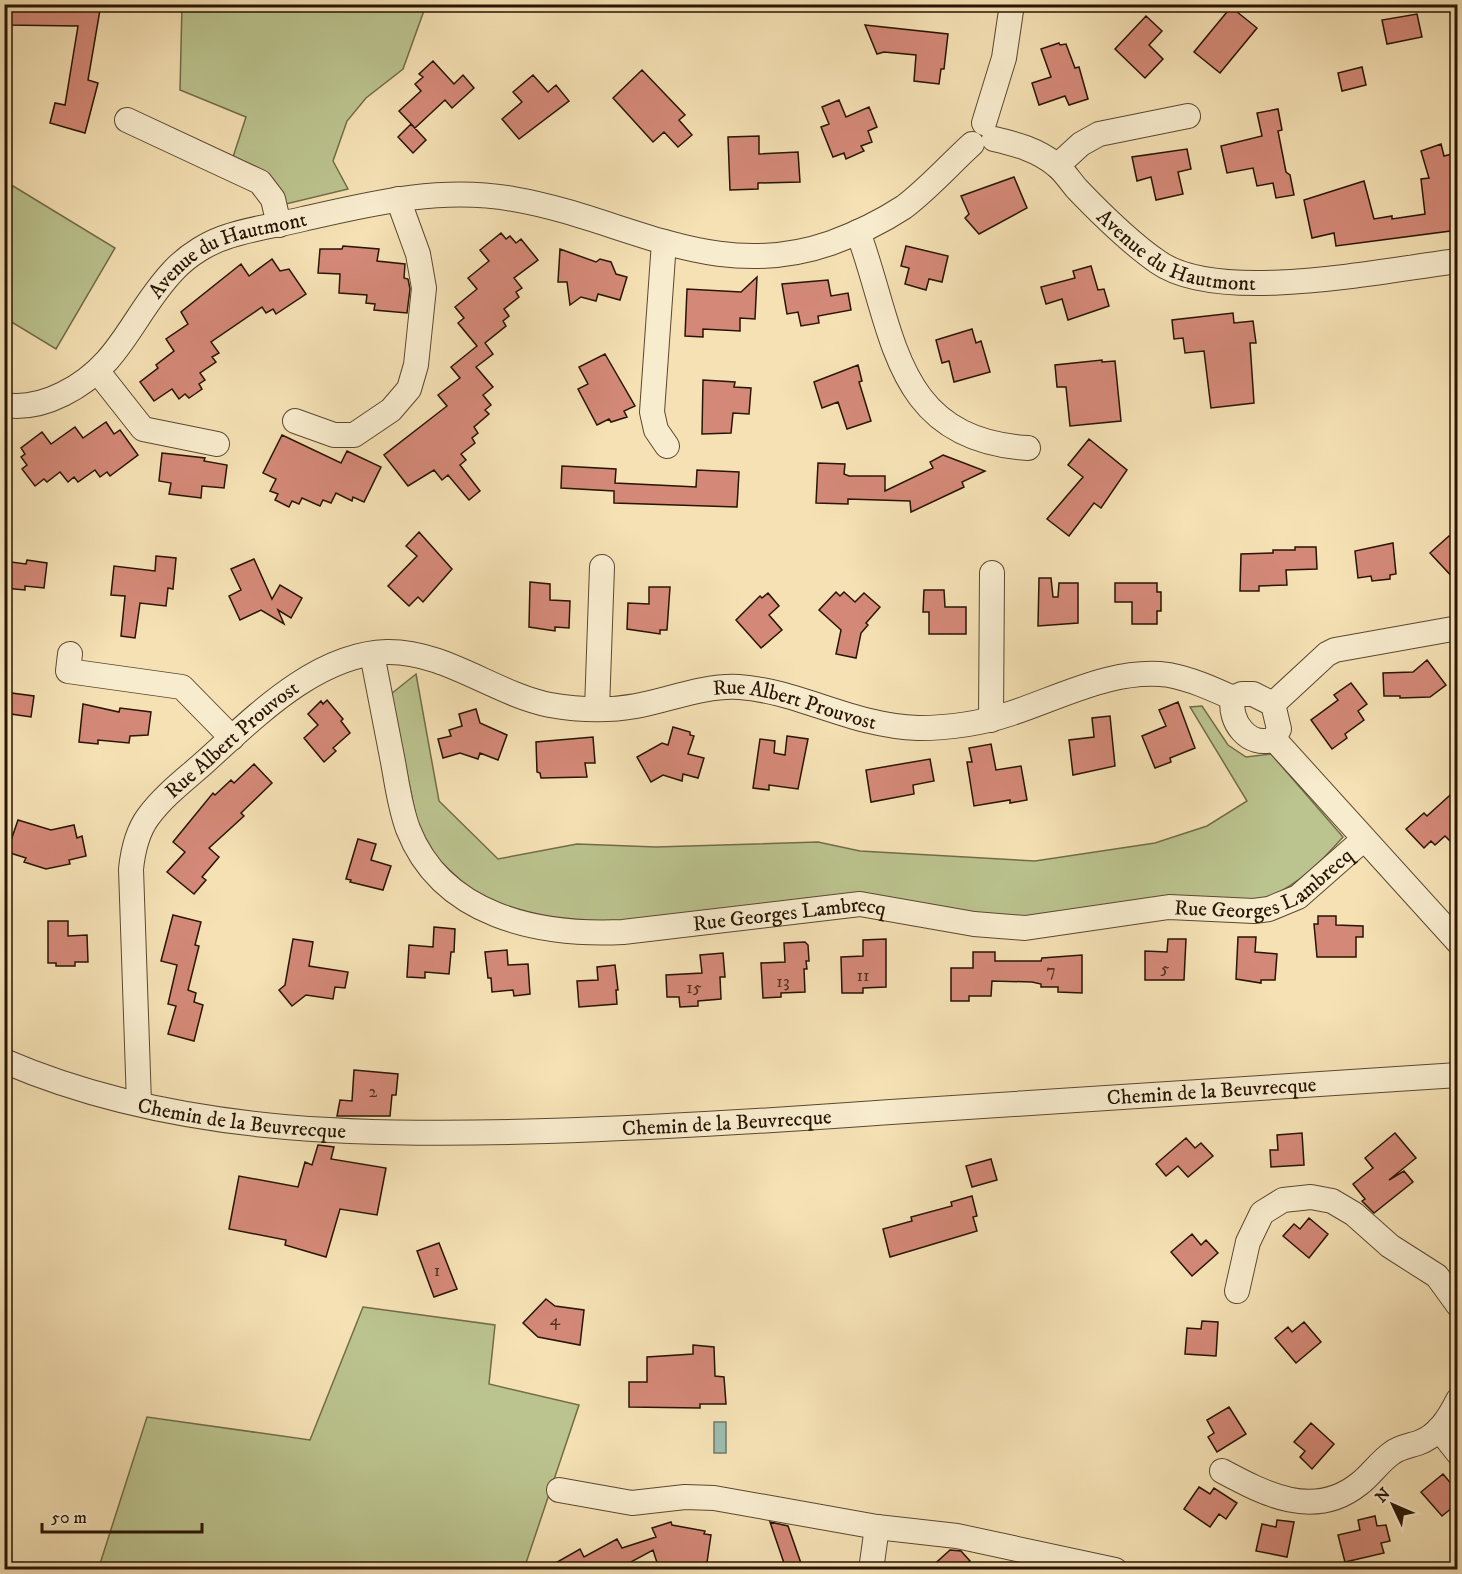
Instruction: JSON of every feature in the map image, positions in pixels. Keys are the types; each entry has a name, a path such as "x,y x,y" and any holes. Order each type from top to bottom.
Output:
{"street":[{"path":"983,135 1004,58 1012,4"},
{"path":"1057,166 1081,144 1099,134 1188,116"},
{"path":"127,120 260,182 273,199 279,225"},
{"name":"Avenue du Hautmont","path":"4,405 24,406 54,398 98,372 159,288 183,261 220,240 398,199 447,194 511,198 716,255 765,256 804,251 858,232 904,207 983,135 1030,150 1057,166 1085,196 1149,255 1168,268 1199,277 1233,282 1322,278 1458,261"},
{"path":"295,421 334,435 354,435 391,410 409,389 416,365 424,288 418,254 398,199"},
{"path":"858,232 873,272 892,346 903,370 925,403 942,420 958,431 998,445 1028,448"},
{"path":"664,242 651,412 656,430 667,446"},
{"path":"98,372 143,429 217,444"},
{"path":"597,710 602,567"},
{"path":"992,573 992,720"},
{"path":"1274,704 1327,654 1335,650 1458,628"},
{"name":"Rue Albert Prouvost","path":"139,1103 132,854 141,830 156,807 231,738 291,688 333,666 372,654 387,652 421,658 532,701 597,710 636,706 708,689 739,687 886,726 938,728 992,720 1107,681 1141,675 1185,679 1233,698"},
{"name":"Rue Georges Lambrecq","path":"372,654 403,812 420,853 439,879 463,899 488,913 535,927 588,933 623,932 860,904 974,924 1025,927 1169,908 1254,911 1269,909 1298,897 1364,839"},
{"path":"68,671 182,687 231,738"},
{"path":"1274,704 1253,693 1233,698 1231,707 1234,721 1242,731 1260,741 1274,739"},
{"path":"1274,704 1279,729 1274,739"},
{"path":"1274,739 1458,942"},
{"name":"Chemin de la Beuvrecque","path":"4,1061 62,1082 139,1103 246,1122 428,1135 632,1128 1458,1075"},
{"path":"1237,1291 1248,1242 1257,1221 1275,1203 1301,1196 1321,1198 1343,1206 1364,1221 1390,1246 1427,1267 1454,1287"},
{"path":"1222,1471 1281,1499 1319,1501 1345,1494 1367,1478 1390,1454 1427,1439 1439,1429 1458,1400"},
{"path":"1439,1429 1458,1453"},
{"path":"558,1490 632,1503 685,1497 714,1498 877,1527 957,1536 1114,1569"},
{"path":"871,1569 877,1527"}],"green space":[{"path":"182,5 426,5 403,69 366,98 347,121 333,161 348,189 286,204 233,157 246,117 180,90"},
{"path":"13,186 115,248 56,349 5,318 5,200"},
{"path":"416,674 439,801 498,859 577,844 656,847 818,842 860,851 1035,861 1155,843 1207,826 1247,801 1190,707 1202,706 1228,745 1246,757 1271,754 1343,837 1309,872 1268,898 1008,918 963,912 590,922 525,916 481,899 430,852 417,822 391,694"},
{"path":"363,1307 495,1325 489,1384 579,1405 524,1569 98,1570 147,1417 310,1440"}],"shaded area":[{"path":"714,1422 726,1422 726,1453 714,1453"}],"building":[{"path":"35,4 69,4 69,9 100,10 88,80 98,83 85,133 50,123 55,103 65,105 78,26 5,25 5,8 35,9"},
{"path":"1231,7 1257,28 1220,73 1194,52"},
{"path":"1417,14 1422,37 1387,44 1382,20"},
{"path":"1146,16 1162,31 1149,45 1163,59 1145,78 1115,49"},
{"path":"865,25 948,34 944,69 941,69 939,84 914,81 916,55 884,52 877,54"},
{"path":"1059,43 1060,45 1066,44 1075,68 1079,67 1088,99 1069,105 1065,96 1039,105 1032,83 1051,77 1041,49"},
{"path":"433,61 454,84 463,75 474,88 452,108 445,100 415,128 399,111 421,91 415,84 423,77 419,74"},
{"path":"1362,67 1366,85 1342,91 1338,73"},
{"path":"642,70 685,115 679,120 692,135 678,147 664,132 653,142 613,98"},
{"path":"533,75 548,92 556,85 569,101 519,139 502,119 522,102 513,92"},
{"path":"839,100 846,117 869,107 877,127 868,131 872,142 861,146 864,151 846,159 844,153 833,157 821,127 829,124 822,107"},
{"path":"1278,109 1282,130 1278,131 1286,172 1290,175 1294,195 1276,198 1273,183 1257,186 1253,168 1227,173 1221,146 1262,136 1257,113"},
{"path":"411,124 426,140 413,153 398,137"},
{"path":"759,136 759,154 798,152 800,182 758,183 758,189 730,190 728,137"},
{"path":"1441,144 1444,156 1452,154 1458,201 1458,230 1336,246 1334,233 1312,238 1304,200 1364,181 1374,219 1425,214 1421,179 1429,178 1421,151"},
{"path":"1187,149 1191,169 1178,172 1183,194 1156,200 1151,177 1137,181 1132,157"},
{"path":"1014,177 1027,208 979,234 965,218 969,214 961,196"},
{"path":"501,233 506,239 510,236 516,243 521,239 538,260 514,278 522,288 516,292 519,297 504,309 509,316 503,321 506,326 485,343 493,354 476,367 493,387 483,395 491,405 485,410 489,414 474,427 478,433 472,438 475,443 461,454 466,460 460,465 480,491 469,500 448,475 442,480 434,470 408,486 384,455 447,406 438,395 460,378 451,367 477,346 458,323 464,318 455,307 477,289 468,278 489,261 480,250"},
{"path":"343,246 379,249 377,261 405,264 404,278 408,279 410,289 407,313 374,310 375,304 366,303 367,295 339,293 340,274 318,273 320,249 342,249"},
{"path":"906,246 948,256 942,282 929,279 926,290 905,284 909,268 901,266"},
{"path":"560,249 596,262 600,259 611,262 616,274 627,277 620,300 598,294 596,301 581,297 570,305 567,282 558,282"},
{"path":"272,259 280,271 289,269 306,294 276,314 273,309 266,313 262,307 211,342 219,353 212,357 216,362 200,373 205,380 199,384 202,389 195,394 189,398 185,394 179,399 172,389 154,401 140,382 174,351 166,339 188,324 181,312 241,264 249,276"},
{"path":"1091,266 1098,290 1104,289 1109,306 1068,320 1062,299 1046,304 1041,287 1075,278 1073,271"},
{"path":"757,277 755,319 740,318 740,331 703,329 703,337 685,336 687,289 741,292"},
{"path":"828,280 831,296 848,293 851,310 818,316 819,323 801,326 798,312 787,314 782,284"},
{"path":"1233,313 1234,323 1253,321 1256,343 1250,343 1254,403 1211,408 1204,351 1185,353 1183,338 1174,339 1172,320"},
{"path":"972,329 976,343 981,341 990,372 954,382 949,361 942,363 936,340"},
{"path":"605,354 635,406 624,411 627,417 611,422 609,419 597,425 578,389 588,384 579,367"},
{"path":"1102,360 1102,362 1115,361 1121,421 1070,426 1066,387 1057,387 1055,365"},
{"path":"858,365 862,381 859,382 871,421 847,429 838,402 822,408 814,382"},
{"path":"703,380 735,382 734,387 751,388 749,414 733,413 731,433 702,434"},
{"path":"106,422 114,434 120,430 138,455 110,476 107,472 100,477 95,470 78,482 74,477 68,482 60,472 47,482 44,479 35,486 22,469 27,465 21,457 25,454 21,448 42,432 51,444 75,427 83,438"},
{"path":"282,435 341,463 347,451 381,467 364,502 353,497 352,501 336,493 331,503 323,500 320,506 302,498 299,504 292,501 289,507 275,500 278,494 270,491 276,479 263,473"},
{"path":"1089,439 1127,470 1101,508 1094,503 1069,536 1047,519 1083,477 1068,465"},
{"path":"162,453 205,458 204,461 227,465 224,488 202,486 201,498 169,494 171,483 159,481"},
{"path":"943,455 985,471 962,482 964,487 911,512 910,501 848,499 848,504 816,503 818,463 845,464 844,474 849,476 885,476 885,491 933,468 930,462"},
{"path":"562,466 616,469 615,483 696,487 697,470 739,472 737,507 614,503 614,491 561,488"},
{"path":"419,532 452,569 423,602 418,597 409,606 388,586 417,556 406,546"},
{"path":"1449,536 1458,544 1458,583 1430,553"},
{"path":"1393,543 1396,574 1390,575 1390,579 1372,581 1371,576 1358,578 1355,551"},
{"path":"1295,547 1316,547 1317,569 1286,570 1287,585 1259,586 1259,591 1240,591 1241,554 1273,553 1273,550 1295,550"},
{"path":"156,556 176,558 173,589 168,588 166,606 140,603 135,638 121,636 125,596 111,595 114,566 155,571"},
{"path":"254,559 272,599 280,585 302,598 291,618 278,610 284,624 261,610 240,620 229,596 241,590 231,569"},
{"path":"27,560 47,563 44,588 25,586 25,590 4,588 4,561 26,564"},
{"path":"1039,578 1051,578 1053,597 1058,597 1059,583 1078,583 1078,623 1038,626"},
{"path":"530,582 550,584 550,600 570,601 569,628 555,627 555,631 529,627"},
{"path":"1115,583 1157,583 1157,592 1161,592 1161,611 1157,611 1157,624 1132,624 1132,602 1115,602"},
{"path":"649,587 670,587 667,630 660,630 660,634 627,629 628,603 649,604"},
{"path":"924,590 944,590 945,607 966,607 966,634 929,634 929,612 923,612"},
{"path":"836,592 840,596 844,592 855,602 864,593 880,607 866,623 868,625 861,633 856,658 836,654 841,630 819,610"},
{"path":"768,593 779,606 769,615 782,630 761,648 736,620 760,596 762,598"},
{"path":"1427,660 1446,685 1430,697 1384,696 1383,673 1413,672"},
{"path":"1351,683 1367,704 1358,711 1364,720 1345,734 1347,738 1332,749 1311,720 1338,700 1334,695"},
{"path":"4,692 34,696 31,717 4,713"},
{"path":"327,700 343,719 341,721 350,733 333,748 336,751 324,762 304,738 318,725 308,714 321,701 323,704"},
{"path":"1178,702 1195,748 1170,758 1171,762 1155,768 1142,736 1166,726 1159,710"},
{"path":"83,704 119,712 120,708 151,712 148,735 130,736 129,743 98,740 98,744 79,742"},
{"path":"476,709 480,723 507,735 498,760 480,753 478,759 460,753 443,758 438,739 451,736 449,730 462,726 459,714"},
{"path":"1110,716 1115,766 1073,775 1069,740 1094,737 1092,718"},
{"path":"673,727 690,732 690,735 694,736 688,754 704,758 698,778 683,774 682,781 663,775 651,782 637,757 662,743 668,745"},
{"path":"787,736 808,739 798,789 769,785 769,790 753,788 760,739 775,741 774,753 785,755"},
{"path":"593,737 595,763 585,763 587,777 541,778 540,773 537,772 536,742"},
{"path":"991,744 996,770 1021,766 1027,800 1010,803 1010,800 974,806 967,762 972,762 969,748"},
{"path":"930,759 934,781 913,785 914,794 871,802 866,770"},
{"path":"254,764 272,783 241,813 244,816 209,848 219,857 202,877 206,880 194,894 167,872 185,852 173,842 213,793 215,795 231,780 234,783"},
{"path":"1458,788 1458,849 1445,836 1435,845 1431,841 1424,848 1406,829 1424,813 1427,816"},
{"path":"18,820 51,830 74,825 77,838 82,836 86,856 69,860 70,864 46,869 24,862 26,858 7,852"},
{"path":"358,839 376,844 371,860 391,866 383,890 346,879"},
{"path":"173,915 201,922 195,945 199,946 188,990 196,993 194,1002 203,1005 194,1041 168,1034 176,1006 168,1004 177,965 161,961"},
{"path":"1318,916 1336,916 1336,925 1363,926 1363,937 1356,937 1356,957 1317,957 1314,924 1318,924"},
{"path":"48,921 68,921 68,936 87,935 88,962 75,962 75,966 56,966 56,963 48,963"},
{"path":"434,927 455,929 454,952 451,952 449,974 425,972 425,978 407,977 409,945 433,947"},
{"path":"1238,937 1256,937 1255,952 1277,954 1275,980 1261,980 1261,983 1236,979"},
{"path":"293,939 313,942 309,966 348,972 345,988 335,987 333,999 306,995 292,1006 279,990 285,985"},
{"path":"886,939 886,987 863,988 863,993 842,993 841,957 863,956 863,940"},
{"path":"1168,939 1186,939 1184,980 1145,980 1145,951 1167,952"},
{"path":"805,942 808,945 809,961 806,961 807,969 804,969 805,992 781,993 781,997 763,998 761,963 785,962 784,943"},
{"path":"507,950 508,965 528,964 530,994 514,996 513,990 492,992 485,952"},
{"path":"973,952 995,952 995,961 1041,961 1042,958 1082,955 1082,993 1058,992 1058,987 1041,987 1041,984 1032,982 992,981 991,996 969,996 969,1001 951,1001 951,968 973,968"},
{"path":"723,953 725,977 720,977 721,999 698,1001 698,1006 680,1007 679,997 667,997 666,975 702,973 700,955"},
{"path":"615,965 617,1004 579,1007 577,981 598,980 597,967"},
{"path":"354,1070 398,1074 396,1095 392,1095 390,1116 337,1116 340,1100 352,1101"},
{"path":"1302,1133 1304,1165 1271,1167 1270,1150 1278,1150 1277,1135"},
{"path":"1395,1133 1416,1158 1389,1180 1404,1171 1413,1182 1374,1213 1362,1201 1365,1199 1353,1184 1373,1168 1365,1158"},
{"path":"1186,1138 1195,1148 1201,1143 1213,1156 1188,1177 1178,1166 1166,1176 1156,1164"},
{"path":"318,1145 334,1147 331,1159 386,1168 377,1215 340,1209 326,1257 285,1245 286,1240 229,1229 239,1176 298,1187 305,1162 312,1165"},
{"path":"991,1159 997,1180 972,1187 966,1166"},
{"path":"972,1196 977,1216 973,1217 977,1231 890,1257 883,1229 912,1221 911,1217 952,1206 951,1202"},
{"path":"1309,1218 1328,1234 1309,1258 1283,1236 1294,1224 1300,1229"},
{"path":"1192,1234 1201,1245 1206,1240 1218,1253 1192,1276 1171,1252"},
{"path":"439,1243 457,1289 434,1297 417,1251"},
{"path":"546,1299 555,1306 584,1310 580,1345 538,1337 523,1323"},
{"path":"1202,1321 1218,1322 1216,1356 1185,1354 1187,1328 1201,1329"},
{"path":"1304,1322 1321,1342 1296,1363 1275,1338 1288,1327 1292,1332"},
{"path":"693,1345 714,1347 715,1376 724,1377 726,1404 700,1404 700,1408 629,1407 629,1382 647,1382 647,1357 693,1354"},
{"path":"1229,1407 1246,1434 1217,1452 1208,1437 1214,1433 1207,1420"},
{"path":"1311,1423 1334,1444 1312,1469 1300,1457 1305,1451 1294,1442"},
{"path":"1443,1474 1458,1492 1458,1503 1442,1516 1421,1492"},
{"path":"1199,1487 1210,1494 1214,1488 1237,1503 1226,1519 1219,1514 1210,1527 1184,1509"},
{"path":"1375,1516 1377,1526 1386,1525 1390,1541 1381,1543 1384,1553 1345,1562 1338,1535 1360,1530 1358,1520"},
{"path":"1277,1520 1294,1522 1287,1557 1256,1551 1262,1524 1276,1527"},
{"path":"671,1522 672,1525 705,1531 704,1534 711,1535 706,1569 659,1569 653,1550 618,1569 545,1569 580,1549 584,1557 617,1539 622,1548 656,1537 652,1528"},
{"path":"770,1522 788,1526 803,1569 786,1569"},
{"path":"950,1550 961,1551 970,1561 961,1569 929,1569"}]}
